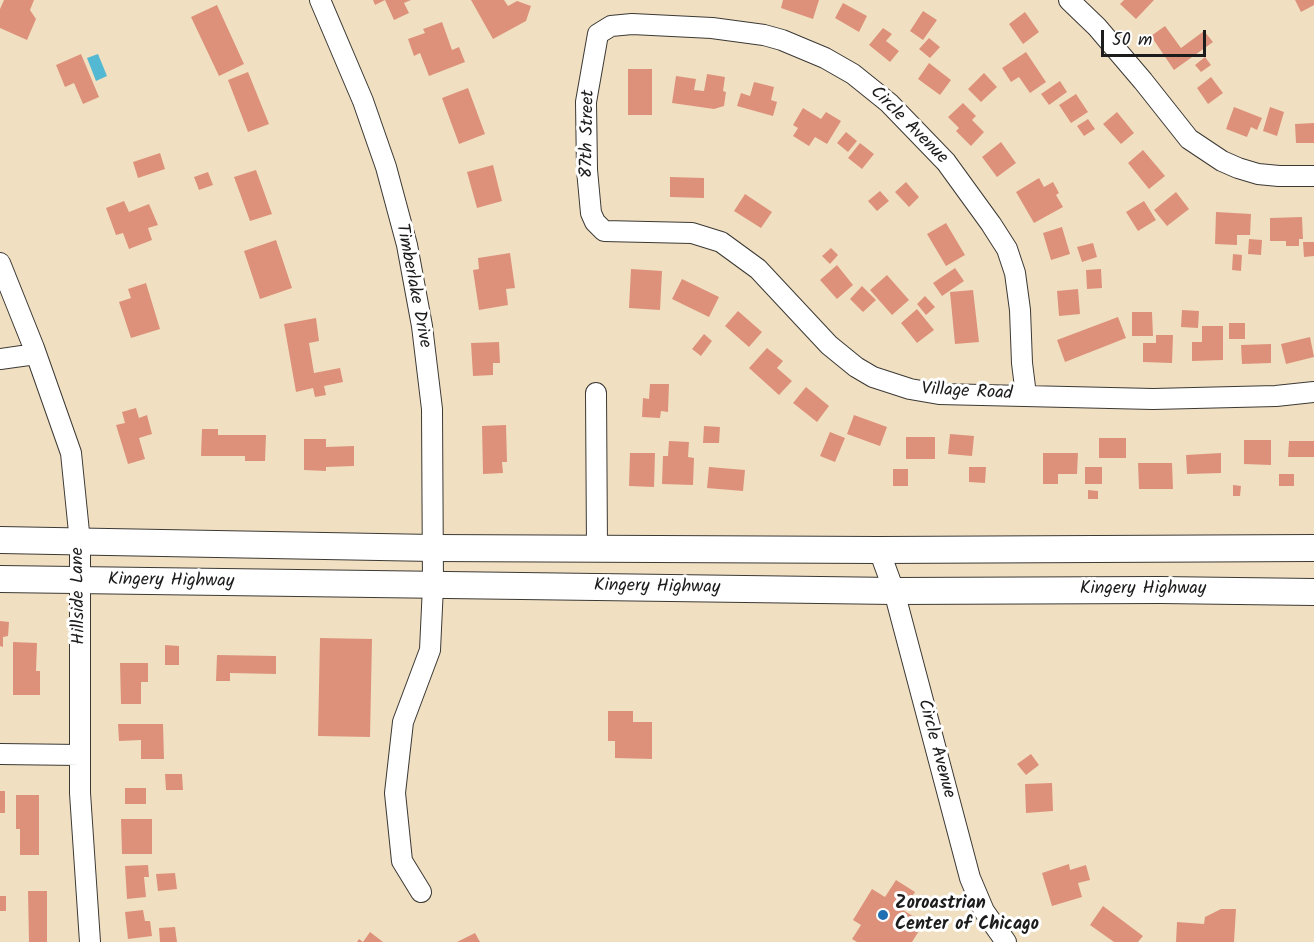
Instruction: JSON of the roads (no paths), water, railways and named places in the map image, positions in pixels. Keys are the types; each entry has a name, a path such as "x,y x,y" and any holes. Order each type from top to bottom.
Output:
{"main road":[{"path":"0,540 433,548 1314,549"},
{"name":"Kingery Highway","path":"0,579 894,591 1314,592"}],"street":[{"name":"Timberlake Drive","path":"320,0 363,101 386,167 407,244 422,326 432,409 433,586 430,651 403,722 395,793 402,861 421,892"},
{"path":"1069,0 1097,27 1136,72 1189,139 1212,155 1238,168 1258,174 1314,176"},
{"name":"Circle Avenue","path":"598,34 611,26 632,24 712,28 764,35 825,58 853,74 889,102 946,162 1007,249 1015,273 1020,310 1026,395"},
{"name":"87th Street","path":"598,34 586,102 587,170 591,213 595,222 604,231"},
{"name":"Village Road","path":"604,231 692,233 721,242 758,269 829,345 856,367 891,384 939,394 1153,399 1276,396 1314,392"},
{"name":"Hillside Lane","path":"0,263 36,354 71,453 80,542 80,755 82,832 90,942"},
{"path":"0,359 36,354"},
{"path":"596,393 597,548"},
{"name":"Circle Avenue","path":"879,550 894,591 970,878 984,911 1006,942"},
{"path":"0,754 80,755"}],"water":[{"path":"98,54 107,76 96,81 87,58"}],"place":[{"name":"Zoroastrian Center of Chicago","path":"883,915"}]}
